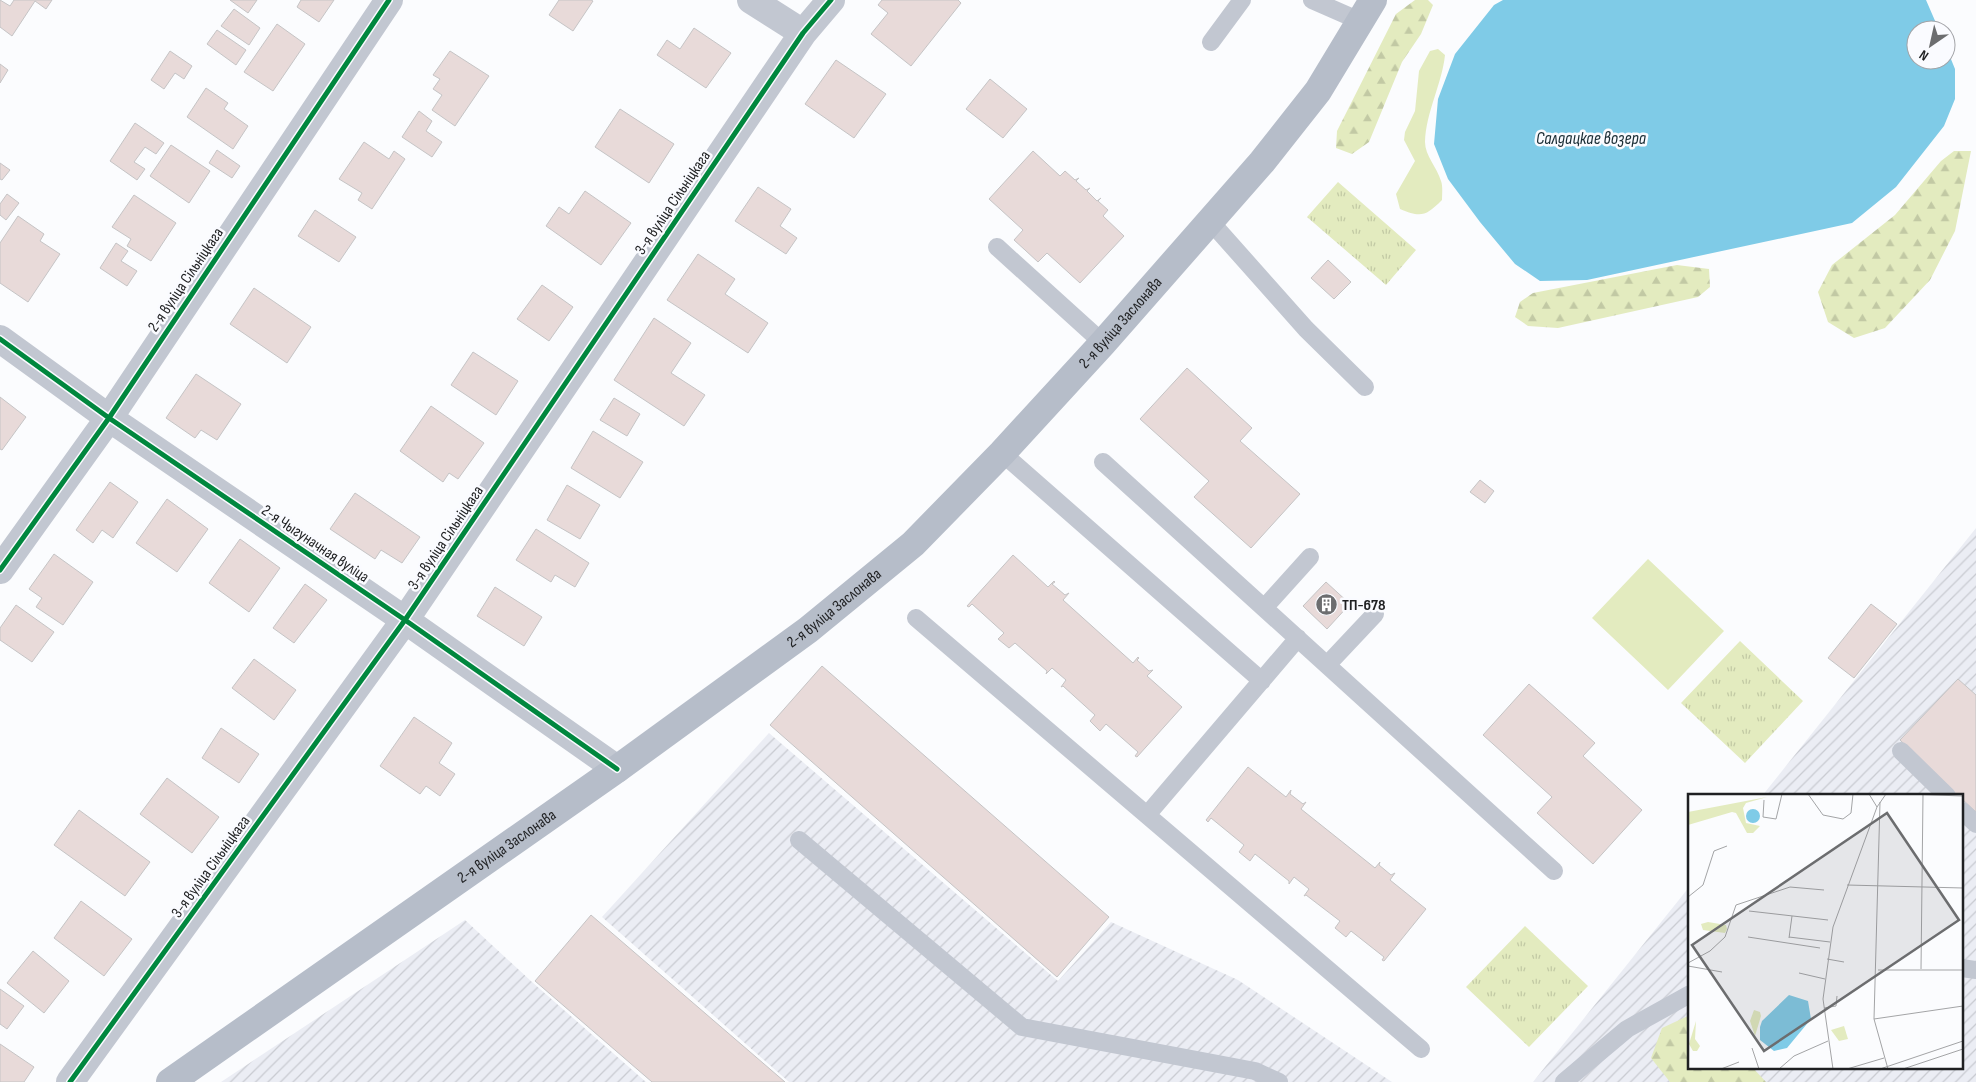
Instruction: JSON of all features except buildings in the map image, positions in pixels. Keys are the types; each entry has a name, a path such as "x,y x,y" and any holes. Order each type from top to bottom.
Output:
{"main road":[{"name":"2-я вуліца Заслонава","path":"170,1082 617,769 808,630 913,544 1002,453 1103,343 1262,162 1318,91 1366,11"}],"street":[{"name":"2-я вуліца Сільніцкага","path":"0,570 108,418 389,0"},
{"path":"751,0 803,34"},
{"name":"3-я вуліца Сільніцкага","path":"70,1082 405,620 803,34 831,0"},
{"name":"2-я Чыгуначная вуліца","path":"0,339 108,418 405,620 617,769"}],"lane":[{"path":"1211,42 1242,0"},
{"path":"1312,0 1366,11"},
{"path":"1210,221 1306,329 1365,387"},
{"path":"997,246 1103,343"},
{"path":"1002,453 1262,680"},
{"path":"1103,462 1554,871"},
{"path":"1264,608 1310,557"},
{"path":"1327,665 1375,614"},
{"path":"916,618 1421,1049"},
{"path":"1147,814 1298,638"},
{"path":"1901,751 1945,794"},
{"path":"1964,813 1976,824"},
{"path":"799,840 1022,1027 1256,1071 1279,1082"},
{"path":"1564,1082 1628,1029 1688,995"}],"shaded area":[{"path":"1976,528 1976,1082 1533,1082 1688,888 1688,1070 1964,1070 1964,794 1764,794"},
{"path":"769,733 1058,981 1111,922 1238,980 1392,1082 789,1082 602,917"},
{"path":"465,920 532,982 646,1082 221,1082"}],"green space":[{"path":"1415,0 1428,0 1433,5 1421,34 1402,62 1369,142 1352,154 1336,148 1337,131 1396,14"},
{"path":"1438,49 1445,55 1441,77 1428,120 1425,142 1427,152 1442,183 1442,200 1423,214 1413,214 1400,209 1396,194 1415,161 1404,140 1405,132 1415,111 1419,71 1430,51"},
{"path":"1954,151 1971,151 1955,231 1930,280 1885,328 1854,338 1828,322 1818,292 1832,265 1895,215 1941,161"},
{"path":"1338,182 1416,250 1386,285 1307,217"},
{"path":"1677,265 1709,269 1710,287 1698,297 1558,328 1528,326 1515,317 1520,302 1533,293"},
{"path":"1648,559 1724,631 1668,690 1592,618"},
{"path":"1740,641 1803,701 1745,763 1681,703"},
{"path":"1525,926 1588,986 1529,1047 1466,987"},
{"path":"1688,1016 1688,1070 1755,1070 1766,1082 1670,1082 1651,1058 1662,1028"}],"water":[{"name":"Салдацкае возера","path":"1503,0 1926,0 1935,20 1906,20 1906,70 1955,70 1955,99 1944,126 1896,187 1852,223 1587,280 1540,281 1515,264 1480,222 1448,179 1434,144 1438,99 1455,54 1494,5"}],"cycle path":[{"path":"0,570 109,418 389,0"},
{"path":"70,1082 405,620 803,33 831,0"},
{"path":"0,339 109,418 405,620 617,769"}],"place":[{"name":"ТП-678","path":"1326,605"}]}
